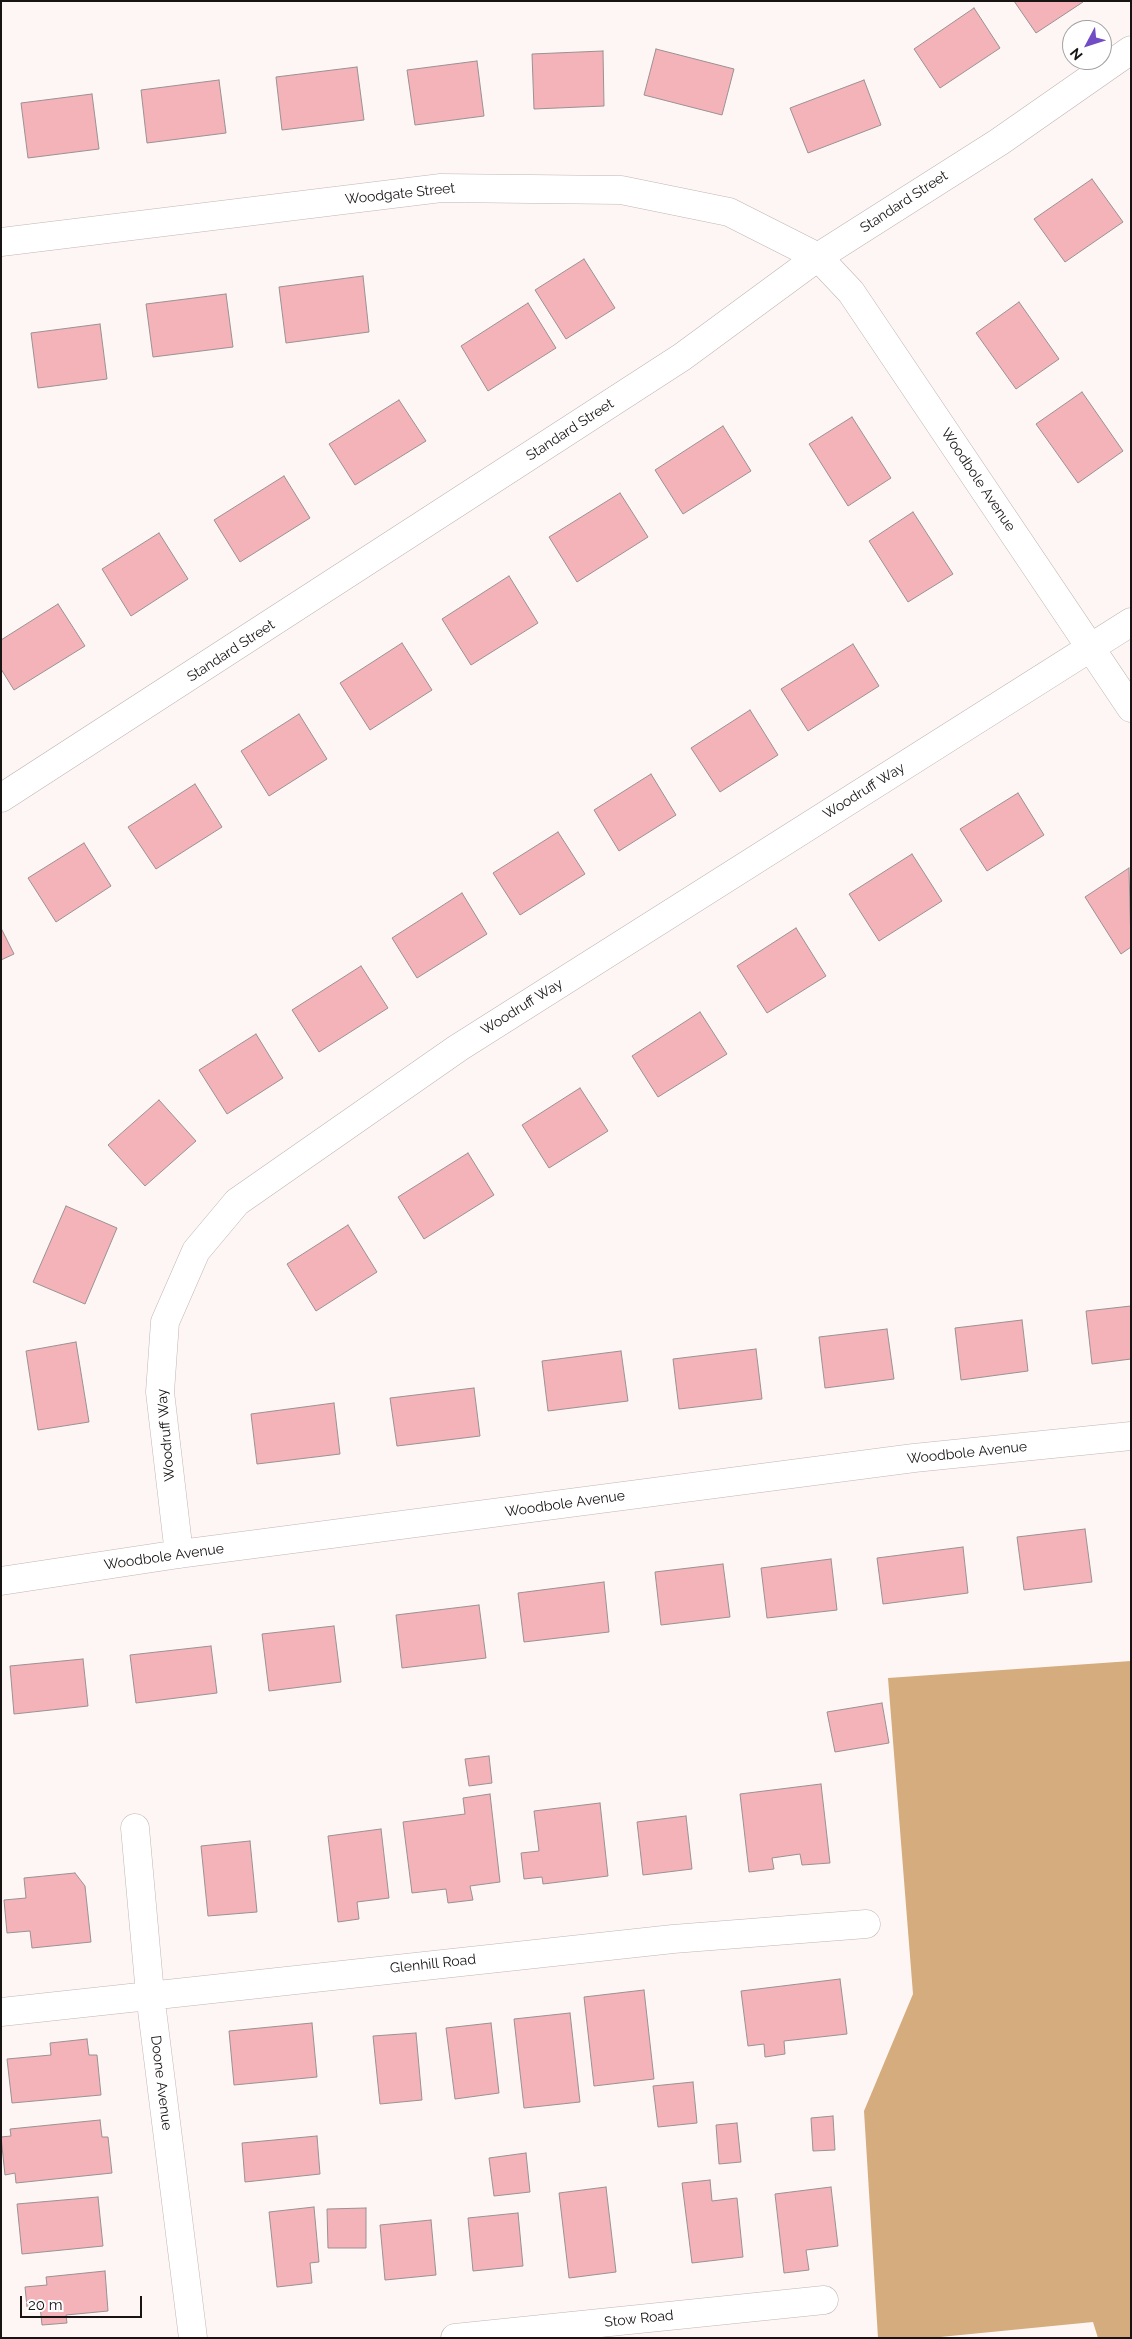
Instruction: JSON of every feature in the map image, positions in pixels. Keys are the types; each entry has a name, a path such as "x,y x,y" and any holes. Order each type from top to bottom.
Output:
{"street":[{"name":"Standard Street","path":"1,798 682,357 818,257 999,142 1131,50"},
{"name":"Woodgate Street","path":"1,242 441,188 621,190 729,212 818,257"},
{"name":"Woodbole Avenue","path":"818,257 851,292 1131,708"},
{"name":"Woodruff Way","path":"179,1554 160,1392 165,1322 196,1251 236,1202 458,1048 1131,622"},
{"name":"Woodbole Avenue","path":"1,1581 179,1554 914,1458 1131,1436"},
{"name":"Doone Avenue","path":"135,1828 150,1994 193,2338"},
{"name":"Glenhill Road","path":"1,2012 150,1994 674,1939 866,1924"},
{"name":"Stow Road","path":"455,2338 824,2300"}],"shaded area":[{"path":"1131,1661 1131,2338 1098,2338 1093,2322 930,2338 878,2338 864,2111 913,1994 888,1678"}],"building":[{"path":"1014,1 1082,1 1083,2 1036,33"},
{"path":"974,8 1000,48 940,88 914,49"},
{"path":"656,49 734,69 722,115 644,95"},
{"path":"603,51 604,106 534,109 532,54"},
{"path":"477,61 484,116 415,125 407,70"},
{"path":"357,67 364,120 282,130 276,77"},
{"path":"219,80 226,133 147,143 141,90"},
{"path":"864,80 881,125 808,153 790,108"},
{"path":"92,94 99,149 28,158 21,103"},
{"path":"1092,179 1123,222 1065,262 1034,219"},
{"path":"584,259 615,308 566,339 535,290"},
{"path":"363,276 369,332 286,343 279,287"},
{"path":"226,294 233,347 153,357 146,304"},
{"path":"1019,302 1059,359 1016,389 976,333"},
{"path":"528,303 556,348 488,391 461,346"},
{"path":"100,324 107,379 38,388 31,333"},
{"path":"1082,392 1123,451 1078,483 1036,424"},
{"path":"399,400 426,441 355,485 329,444"},
{"path":"852,417 891,478 848,506 809,444"},
{"path":"723,426 751,471 683,514 655,470"},
{"path":"284,476 310,518 240,562 214,520"},
{"path":"620,493 648,537 577,582 549,537"},
{"path":"913,512 953,574 908,602 869,541"},
{"path":"159,533 188,579 131,616 102,569"},
{"path":"509,576 538,623 471,665 442,619"},
{"path":"58,604 85,646 14,690 1,669 1,640"},
{"path":"402,643 432,690 370,730 340,683"},
{"path":"853,644 879,686 808,731 781,689"},
{"path":"750,710 778,755 720,792 691,748"},
{"path":"299,714 327,759 269,796 241,751"},
{"path":"651,774 676,815 619,851 594,810"},
{"path":"195,784 222,827 156,869 128,827"},
{"path":"1018,793 1044,835 987,871 960,829"},
{"path":"558,832 585,874 520,915 493,873"},
{"path":"84,843 111,886 56,922 28,878"},
{"path":"912,854 942,901 879,941 849,894"},
{"path":"1129,868 1131,947 1121,954 1085,897"},
{"path":"462,893 487,934 417,978 392,938"},
{"path":"1,928 14,954 1,960"},
{"path":"796,928 826,976 767,1013 737,966"},
{"path":"361,966 388,1008 319,1052 292,1010"},
{"path":"700,1012 727,1054 658,1097 632,1056"},
{"path":"256,1034 283,1078 227,1114 199,1070"},
{"path":"580,1088 608,1131 549,1168 522,1125"},
{"path":"159,1100 196,1141 145,1186 108,1145"},
{"path":"468,1153 494,1195 424,1239 398,1197"},
{"path":"66,1206 117,1228 85,1304 33,1282"},
{"path":"348,1225 377,1272 316,1311 287,1264"},
{"path":"1131,1306 1131,1359 1092,1364 1086,1311"},
{"path":"1022,1320 1028,1371 961,1380 955,1328"},
{"path":"887,1329 894,1379 825,1388 819,1337"},
{"path":"76,1342 89,1422 38,1430 26,1351"},
{"path":"756,1349 762,1399 679,1409 673,1359"},
{"path":"621,1351 628,1401 548,1411 542,1361"},
{"path":"474,1388 480,1436 397,1446 390,1398"},
{"path":"334,1403 340,1454 257,1464 251,1414"},
{"path":"1085,1529 1092,1582 1024,1590 1017,1537"},
{"path":"963,1547 968,1593 883,1604 877,1558"},
{"path":"831,1559 837,1610 767,1618 761,1568"},
{"path":"723,1564 730,1617 661,1625 655,1572"},
{"path":"604,1582 609,1632 524,1642 518,1593"},
{"path":"479,1605 486,1658 402,1668 396,1615"},
{"path":"334,1626 341,1682 269,1691 262,1634"},
{"path":"211,1646 217,1693 136,1703 130,1655"},
{"path":"83,1659 88,1706 14,1714 10,1666"},
{"path":"882,1703 889,1743 835,1752 827,1712"},
{"path":"489,1756 492,1783 469,1786 465,1759"},
{"path":"821,1784 830,1863 802,1865 800,1854 772,1858 774,1869 749,1872 740,1794"},
{"path":"490,1794 500,1882 470,1886 473,1900 448,1903 446,1889 412,1893 403,1822 465,1814 463,1798"},
{"path":"600,1803 608,1876 543,1884 542,1877 524,1879 521,1853 539,1851 534,1811"},
{"path":"686,1816 692,1869 643,1875 637,1822"},
{"path":"381,1829 389,1898 357,1902 359,1919 338,1922 328,1836"},
{"path":"250,1841 257,1912 208,1916 201,1846"},
{"path":"75,1873 85,1886 91,1942 32,1948 30,1931 7,1933 4,1900 26,1898 24,1878"},
{"path":"840,1979 847,2034 784,2041 785,2054 765,2057 764,2044 748,2046 741,1991"},
{"path":"644,1990 654,2079 594,2086 584,1997"},
{"path":"570,2013 580,2102 524,2108 514,2019"},
{"path":"312,2023 317,2077 234,2085 229,2031"},
{"path":"491,2023 499,2093 455,2099 446,2028"},
{"path":"416,2033 422,2100 380,2104 373,2036"},
{"path":"87,2039 89,2055 97,2055 101,2095 12,2103 7,2059 51,2055 50,2043"},
{"path":"693,2082 697,2123 658,2127 653,2086"},
{"path":"833,2116 835,2150 813,2151 811,2118"},
{"path":"100,2120 102,2137 108,2137 112,2173 16,2183 15,2173 5,2175 1,2137 11,2136 10,2129"},
{"path":"737,2123 741,2162 719,2164 716,2125"},
{"path":"317,2136 320,2174 245,2182 242,2143"},
{"path":"526,2153 530,2192 494,2196 489,2158"},
{"path":"710,2180 712,2201 737,2198 743,2257 692,2263 682,2183"},
{"path":"606,2187 616,2272 569,2278 559,2193"},
{"path":"831,2187 838,2246 806,2250 809,2270 784,2273 775,2194"},
{"path":"98,2197 103,2246 22,2254 17,2204"},
{"path":"314,2207 319,2262 310,2263 312,2283 277,2287 269,2212"},
{"path":"366,2208 366,2248 328,2248 327,2209"},
{"path":"518,2213 523,2266 473,2271 468,2218"},
{"path":"431,2220 436,2275 385,2280 380,2225"},
{"path":"105,2271 108,2311 66,2315 67,2323 42,2325 40,2306 27,2307 25,2287 47,2285 46,2277"}]}
